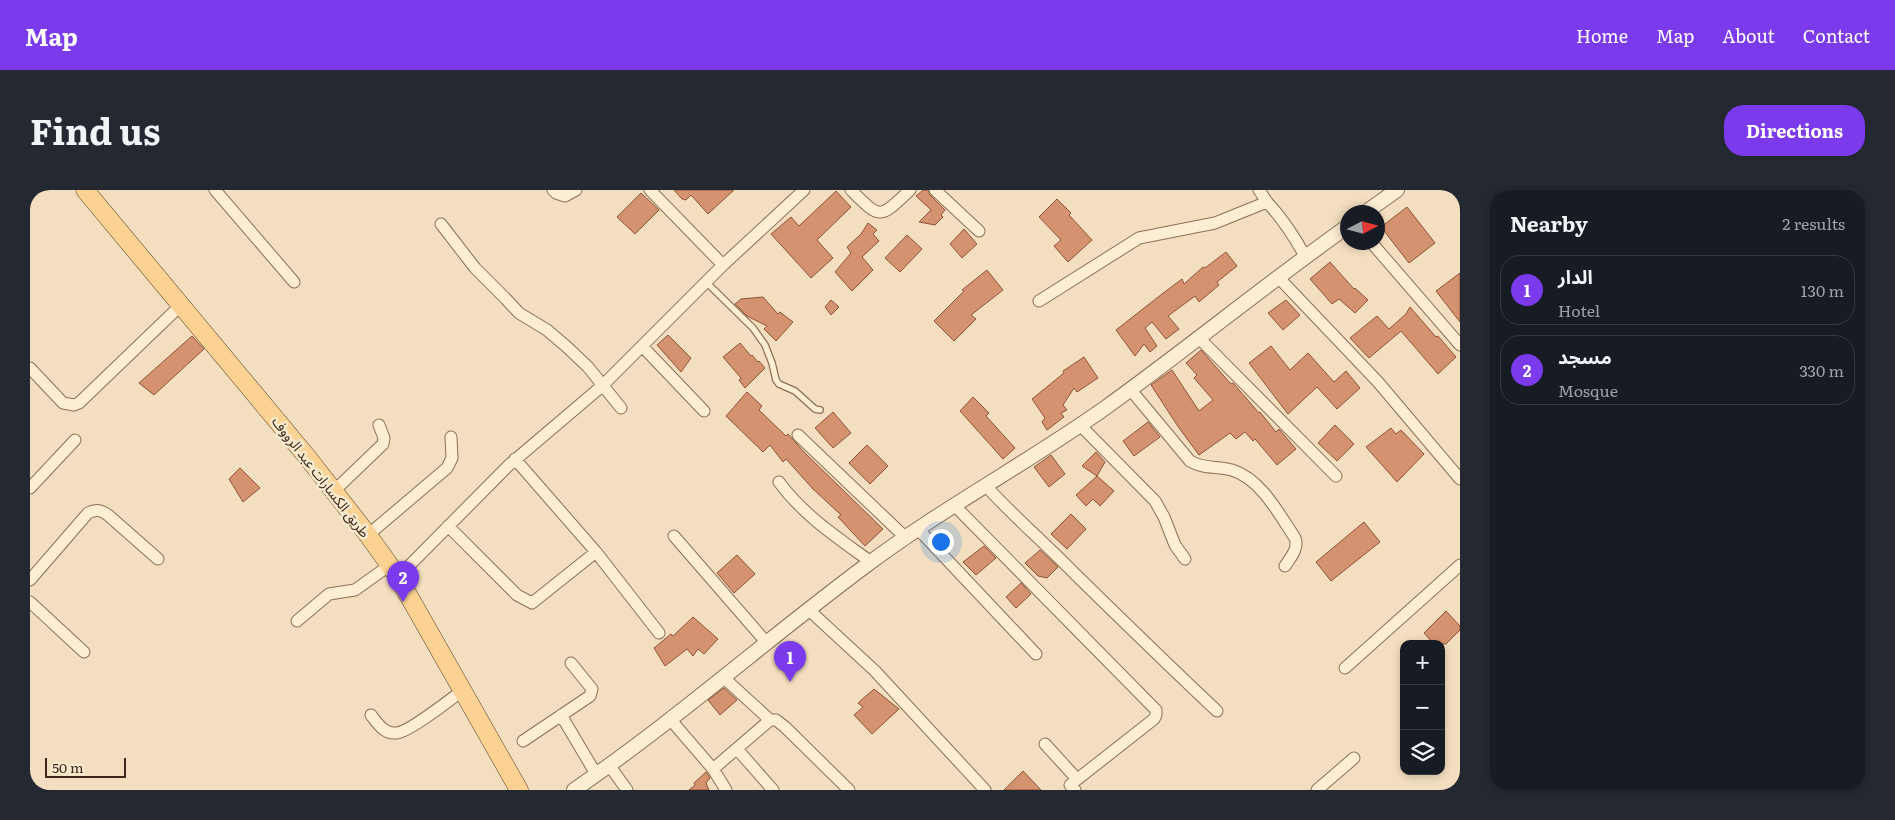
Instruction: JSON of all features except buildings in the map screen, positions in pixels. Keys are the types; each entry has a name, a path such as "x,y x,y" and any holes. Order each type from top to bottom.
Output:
{"main road":[{"name":"طريق الكسارات عبد الرووف","path":"85,190 334,490 368,535 394,571 520,790"}],"street":[{"path":"215,190 294,282"},
{"path":"553,190 565,196 576,190"},
{"path":"650,190 723,265"},
{"path":"297,622 330,594 355,590 394,571 448,526 515,459 602,386 723,265 804,190"},
{"path":"851,190 872,211 881,214 888,211 910,190"},
{"path":"935,190 979,231"},
{"path":"1259,190 1293,235 1305,256"},
{"path":"1376,205 1396,190"},
{"path":"1039,301 1139,238 1215,223 1267,202"},
{"path":"441,224 475,268 519,313 547,330 567,347 588,367 621,408"},
{"path":"574,790 670,719 766,642 871,562 954,505 1080,425 1340,232"},
{"path":"1378,250 1460,345"},
{"path":"1278,277 1378,382 1460,479"},
{"path":"30,368 63,403 74,405 181,305"},
{"path":"1198,337 1336,476"},
{"path":"642,346 704,411"},
{"path":"1130,389 1190,461 1198,466 1230,469 1244,474 1263,492 1296,538 1297,543 1294,552 1285,566"},
{"path":"334,490 382,444 384,438 379,425"},
{"path":"1080,425 1155,501 1175,544 1186,559"},
{"path":"798,435 906,538"},
{"path":"368,535 447,468 452,458 452,437"},
{"path":"30,488 75,440"},
{"path":"515,459 596,552 659,633"},
{"path":"779,482 792,500 818,523 871,562"},
{"path":"986,486 1029,531 1074,572 1154,653 1217,711"},
{"path":"954,505 1156,710 1154,719 1076,785 1045,744"},
{"path":"30,580 88,513 95,510 103,511 158,559"},
{"path":"448,526 517,595 532,603 596,552"},
{"path":"918,529 1036,654"},
{"path":"674,536 766,642"},
{"path":"1345,668 1460,565"},
{"path":"30,602 84,652"},
{"path":"809,610 875,670 985,790"},
{"path":"523,741 590,696 592,689 571,663"},
{"path":"723,676 770,720"},
{"path":"371,715 382,730 396,733 409,727 464,690"},
{"path":"562,715 596,774"},
{"path":"670,719 713,769 726,790"},
{"path":"713,769 770,720 776,720 786,726 849,790"},
{"path":"737,750 773,790"},
{"path":"1316,790 1354,758"},
{"path":"609,765 627,790"}],"lane":[{"path":"706,282 753,328 765,345 779,384 790,388 815,409 820,410"}],"place":[{"name":"مسجد","path":"403,602"},
{"name":"الدار","path":"790,682"}]}
